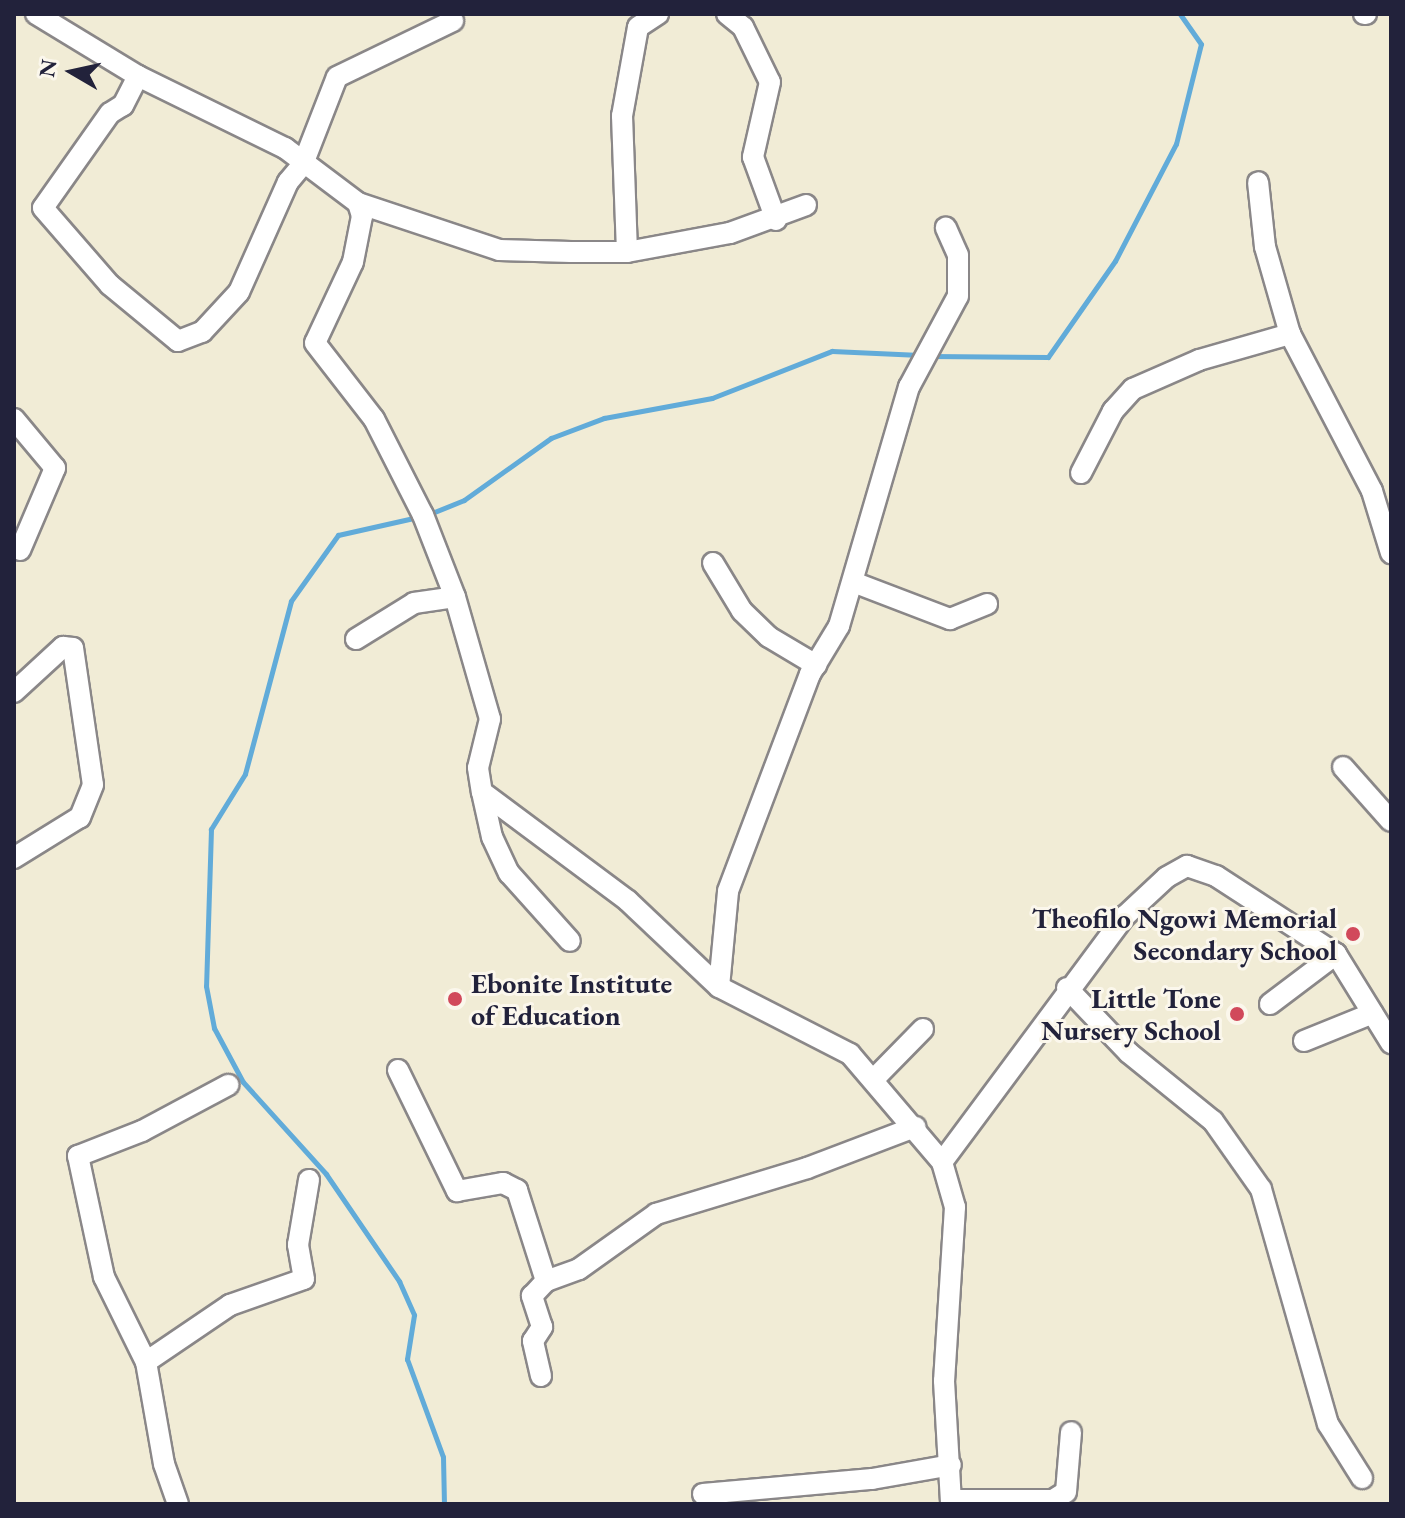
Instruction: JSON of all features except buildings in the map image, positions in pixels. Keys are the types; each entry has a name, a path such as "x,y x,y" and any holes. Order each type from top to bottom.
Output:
{"street":[{"path":"36,14 138,76 285,148 358,203 499,250 627,252 776,220 806,205"},
{"path":"627,252 622,116 638,27 658,14"},
{"path":"727,14 743,27 770,82 753,157 776,220"},
{"path":"138,76 123,105 110,113 43,208 110,285 168,336 178,341 192,337 226,309 288,182 303,164 337,77 453,21"},
{"path":"1258,182 1265,247 1290,334 1372,491 1391,553"},
{"path":"358,203 362,216 353,262 315,343 374,419 423,515 455,597 490,719 478,768 492,837 509,873 570,941"},
{"path":"719,987 728,891 816,665 839,626 909,387 938,342 958,296 958,255 946,228"},
{"path":"1081,473 1108,420 1133,389 1199,360 1290,334"},
{"path":"14,419 55,468 20,550"},
{"path":"713,563 742,611 769,637 816,665"},
{"path":"853,582 950,619 987,604"},
{"path":"356,639 414,603 455,597"},
{"path":"14,692 63,647 73,648 93,785 80,817 14,858"},
{"path":"1343,767 1391,821"},
{"path":"482,792 628,901 719,987 850,1054 942,1162 955,1207 944,1381 951,1502 1053,1500 1066,1492 1071,1432"},
{"path":"942,1162 1067,988 1125,916 1167,877 1187,866 1216,876 1336,954 1391,1043"},
{"path":"1270,1004 1336,954"},
{"path":"1067,988 1129,1053 1213,1121 1255,1178 1274,1226 1328,1424 1362,1478"},
{"path":"1304,1041 1373,1013"},
{"path":"874,1079 923,1029"},
{"path":"398,1070 457,1191 503,1183 517,1190 546,1281"},
{"path":"178,1504 164,1464 146,1362 104,1277 78,1156 142,1131 228,1085"},
{"path":"541,1376 533,1341 542,1327 532,1296 546,1281 579,1269 656,1214 807,1168 915,1127"},
{"path":"146,1362 230,1305 304,1279 298,1245 309,1180"},
{"path":"703,1494 872,1479 951,1465"}],"waterway":[{"path":"930,356 1048,357 1115,261 1176,144 1201,44 1180,14"},
{"path":"427,515 464,500 551,438 604,418 712,398 832,351 920,355"},
{"path":"418,517 338,535 291,601 245,774 211,829 206,986 214,1028 243,1082 326,1174 399,1281 414,1315 407,1359 443,1457 444,1504"}],"place":[{"name":"Theofilo Ngowi Memorial Secondary School","path":"1353,934"},
{"name":"Ebonite Institute of Education","path":"455,999"},
{"name":"Little Tone Nursery School","path":"1237,1014"}]}
